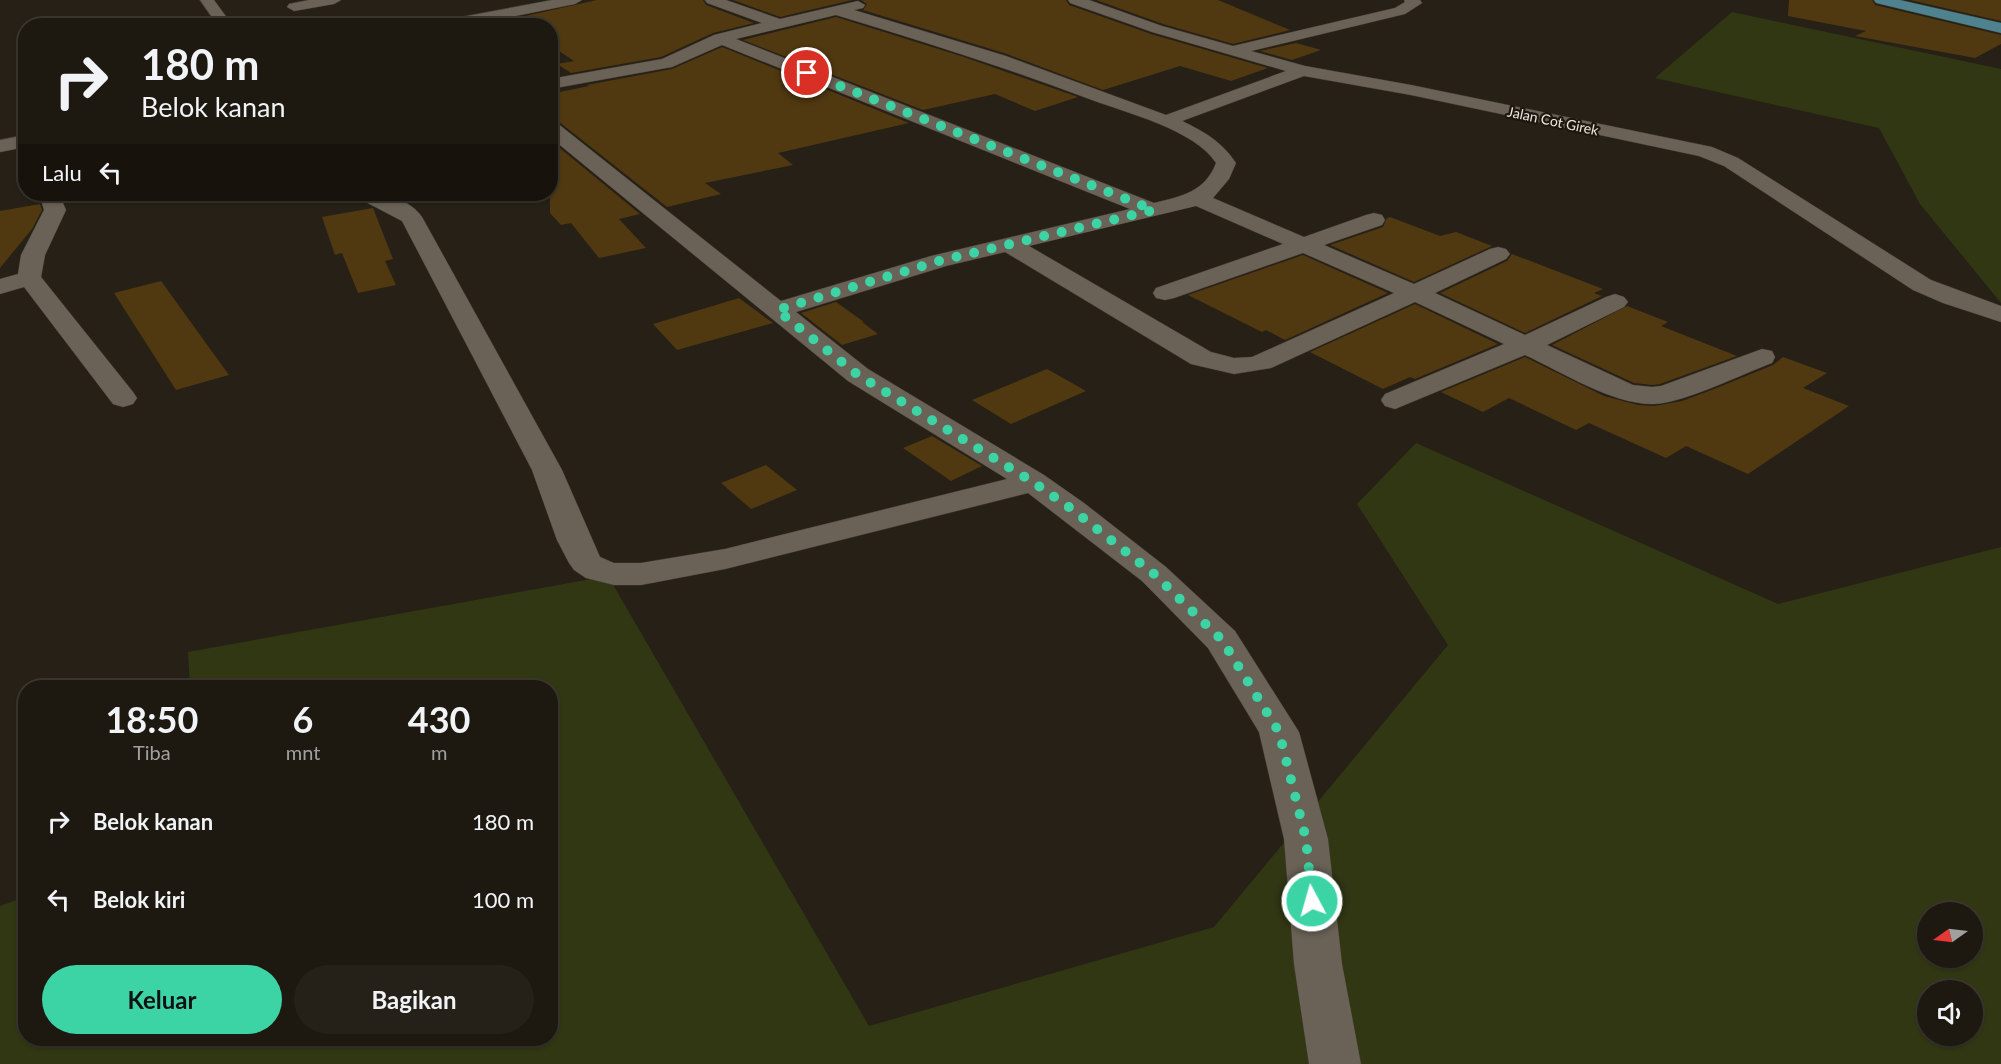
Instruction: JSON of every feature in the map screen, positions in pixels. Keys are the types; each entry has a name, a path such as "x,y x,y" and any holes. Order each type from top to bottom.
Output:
{"main road":[{"path":"1881,0 2001,28"}],"street":[{"path":"207,0 220,18"},
{"path":"294,7 334,0"},
{"path":"482,18 575,0"},
{"path":"712,0 778,23"},
{"name":"Jalan Cot Girek","path":"1075,0 1231,51 1303,71 1411,90 1705,152 1731,162 1922,285 1952,298 2001,314"},
{"path":"1231,51 1400,11 1415,3 1411,0"},
{"path":"558,83 666,63 720,38 869,2"},
{"path":"777,310 918,267 1198,199 1222,177 1226,163 1220,153 1206,141 1166,121 1000,60 837,10"},
{"path":"720,38 1154,210"},
{"path":"1166,121 1303,71"},
{"path":"558,133 858,375 1033,482 1154,574 1222,640 1279,732 1306,839 1318,964 1335,1064"},
{"path":"0,146 18,145"},
{"path":"1198,199 1415,293 1624,391 1649,396 1669,393 1762,357"},
{"path":"52,201 55,210 33,255 29,278 123,398"},
{"path":"383,201 406,212 411,217 547,471 574,540 586,562 598,571 614,574 640,574 725,559 1033,482"},
{"path":"1164,293 1374,220"},
{"path":"1008,244 1201,358 1234,368 1254,366 1283,354 1498,254"},
{"path":"0,287 29,278"},
{"path":"1395,400 1525,345 1615,303"}],"green space":[{"path":"1732,12 2001,69 2001,303 1920,204 1879,128 1655,78"},
{"path":"1416,443 1778,604 2001,547 2001,1064 0,1064 0,906 18,900 18,1046 558,1046 558,680 190,680 188,652 608,576 869,1026 1214,927 1448,645 1357,504"}],"building":[{"path":"597,0 703,0 706,5 754,23 713,33 661,57 571,73 558,65 574,61 558,50 558,18 516,18"},
{"path":"733,0 852,0 780,17"},
{"path":"861,0 1066,0 1069,5 1151,34 1268,68 1231,81 1180,66 1103,90 1007,54 863,10 867,4"},
{"path":"1096,0 1218,0 1290,30 1233,44 1163,24"},
{"path":"1789,0 1872,0 1875,5 2001,35 2001,44 1975,58 1855,36 1866,31 1788,16"},
{"path":"1910,0 2001,0 2001,21"},
{"path":"836,17 964,57 1078,97 1035,111 995,94 923,110 743,40"},
{"path":"1296,43 1321,50 1292,60 1260,51"},
{"path":"722,47 909,123 778,153 793,165 705,183 721,194 667,207 558,121 558,92 672,69"},
{"path":"558,147 640,214 619,219 646,248 599,258 571,223 561,225 550,213 550,201 558,201"},
{"path":"40,204 42,210 32,229 0,268 0,211"},
{"path":"373,208 393,259 385,261 396,285 358,293 342,253 335,255 322,217"},
{"path":"1390,217 1440,236 1456,232 1492,246 1414,282 1330,245 1383,227 1387,218"},
{"path":"1512,254 1603,289 1594,293 1602,296 1525,333 1440,293 1507,261"},
{"path":"1303,255 1388,293 1285,340 1266,330 1262,332 1188,295"},
{"path":"161,281 229,375 176,390 114,293"},
{"path":"739,298 773,323 677,350 653,324"},
{"path":"836,302 878,334 842,345 801,313"},
{"path":"1415,304 1498,344 1415,379 1410,377 1383,389 1310,352"},
{"path":"1627,306 1668,322 1661,326 1737,356 1652,385 1634,383 1552,345"},
{"path":"1525,357 1604,396 1638,405 1654,406 1682,401 1714,389 1773,365 1783,357 1827,373 1803,388 1849,406 1748,474 1686,446 1666,458 1589,423 1576,430 1509,398 1483,412 1441,392"},
{"path":"1047,369 1086,391 1011,424 972,400"},
{"path":"932,436 982,466 951,481 903,448"},
{"path":"766,465 797,490 751,509 721,483"}],"route":[{"path":"807,73 1154,210 939,261 777,310 858,375 1033,482 1073,510 1154,574 1222,640 1279,732 1306,839 1312,901"}]}
